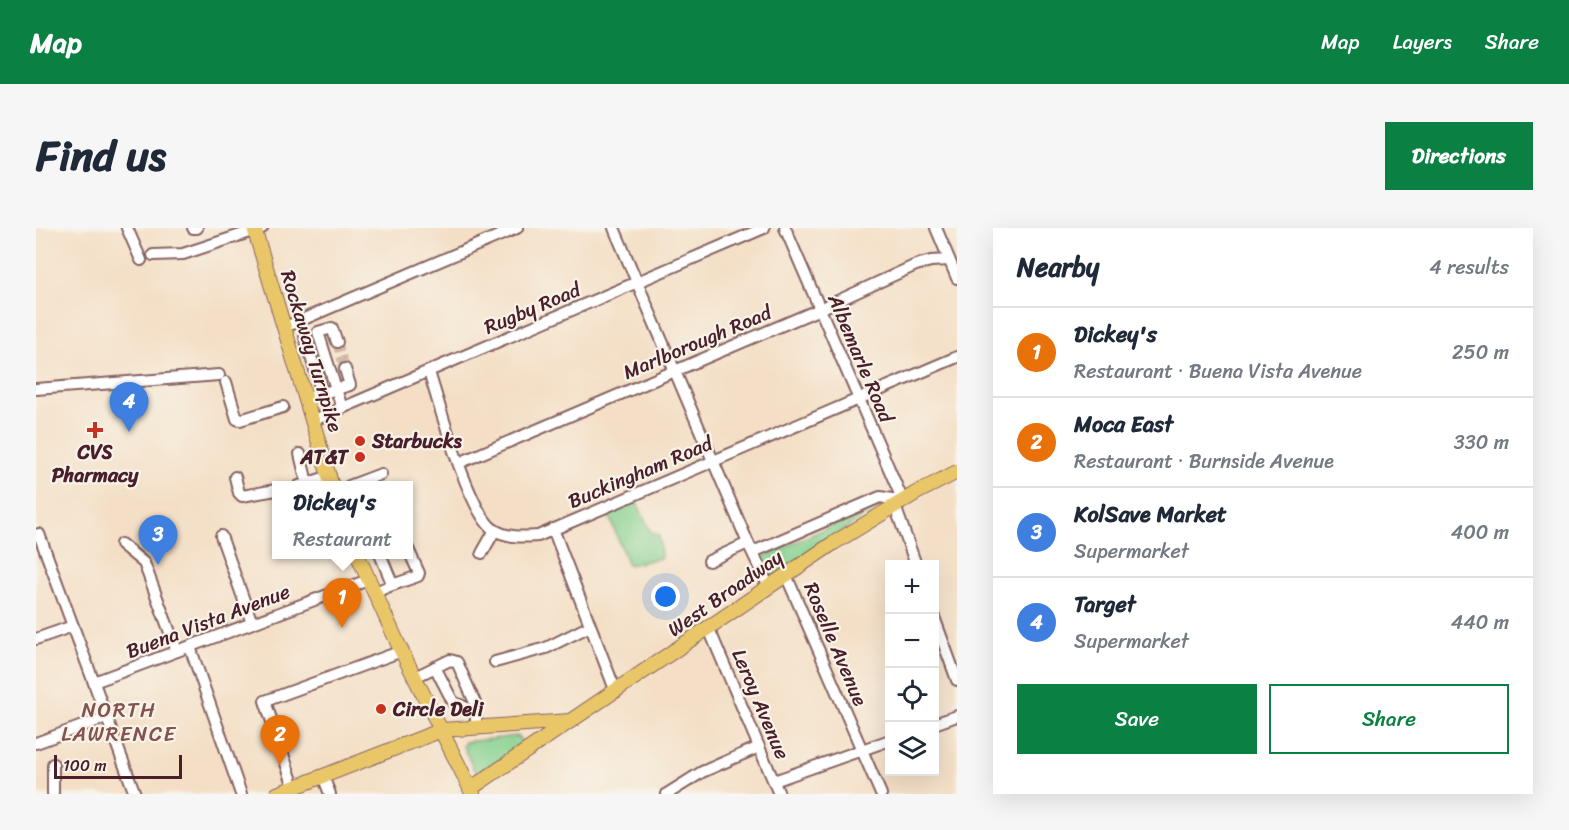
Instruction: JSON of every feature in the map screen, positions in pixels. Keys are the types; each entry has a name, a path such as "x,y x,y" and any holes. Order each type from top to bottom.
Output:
{"main road":[{"name":"Rockaway Turnpike","path":"257,229 331,481"},
{"name":"West Broadway","path":"472,791 832,544 957,472"},
{"path":"359,559 472,791"},
{"name":"West Broadway","path":"277,794 442,730 572,721"}],"street":[{"path":"127,228 141,261"},
{"path":"285,327 516,228"},
{"path":"614,228 769,587"},
{"name":"Rugby Road","path":"314,420 764,228"},
{"name":"Albemarle Road","path":"785,228 859,399 899,504 915,560"},
{"path":"936,228 957,278"},
{"path":"153,255 183,254 257,229"},
{"name":"Marlborough Road","path":"459,463 916,266 931,261 950,260"},
{"path":"313,315 318,332 320,361"},
{"path":"290,342 332,328 337,342"},
{"path":"305,337 320,361 325,376 336,389 342,408"},
{"name":"Buckingham Road","path":"495,530 507,535 538,536 957,357"},
{"path":"307,398 350,385 345,369"},
{"path":"429,372 471,495 486,523 495,530 482,553"},
{"path":"322,393 325,376"},
{"path":"36,389 222,378 237,419 284,406"},
{"path":"300,454 303,481"},
{"path":"363,481 381,474"},
{"path":"235,477 242,496 272,491"},
{"name":"West Broadway","path":"709,561 751,548 880,497 899,504"},
{"path":"553,529 616,692"},
{"path":"38,534 135,794"},
{"path":"221,536 252,623"},
{"path":"121,544 144,563 177,651"},
{"path":"382,559 392,583"},
{"name":"Buena Vista Avenue","path":"94,682 252,623 371,586 398,584 418,576 419,573 413,559"},
{"name":"Roselle Avenue","path":"786,575 881,794"},
{"path":"36,639 73,626"},
{"path":"495,662 546,648 590,626"},
{"name":"Leroy Avenue","path":"709,629 779,794"},
{"path":"939,631 957,680"},
{"path":"190,647 241,794"},
{"path":"294,787 265,700 402,651"},
{"path":"415,677 450,660 457,662 476,705 476,729"},
{"path":"435,667 453,702 476,712"},
{"path":"939,722 957,716"},
{"path":"36,743 107,717"},
{"path":"774,781 885,742"},
{"path":"668,794 702,772 759,747"},
{"path":"53,764 53,794"},
{"path":"323,776 330,794"}],"green space":[{"path":"636,501 650,531 659,536 661,558 628,565 608,513"},
{"path":"887,501 770,579 760,558"},
{"path":"518,736 523,744 480,773 474,770 463,746 465,742"}],"tunnel":[{"path":"337,342 345,369"}],"place":[{"name":"CVS Pharmacy","path":"95,430"},
{"name":"Target","path":"129,432"},
{"name":"Starbucks","path":"360,441"},
{"name":"AT&T","path":"360,457"},
{"name":"KolSave Market","path":"158,565"},
{"name":"Dickey's","path":"342,628"},
{"name":"Circle Deli","path":"381,709"},
{"name":"Moca East","path":"280,765"}],"district":[{"name":"NORTH LAWRENCE","path":"119,722"}]}
